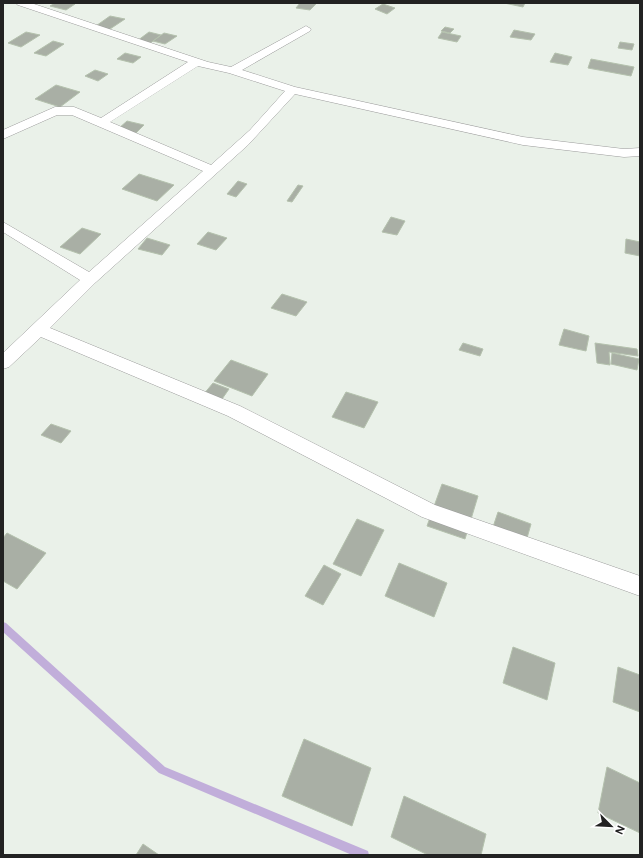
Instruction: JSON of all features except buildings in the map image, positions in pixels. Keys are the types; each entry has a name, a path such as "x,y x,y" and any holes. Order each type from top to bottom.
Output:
{"street":[{"path":"21,3 196,62 233,71 292,90 523,142 624,153 640,152"},
{"path":"233,71 306,29"},
{"path":"101,122 196,62"},
{"path":"3,362 40,330 90,278 212,170 232,155 243,142 257,130 292,90"},
{"path":"3,135 55,110 74,111 212,170"},
{"path":"3,226 90,278"},
{"path":"40,330 234,411 429,511 640,586"}],"waterway":[{"path":"3,626 162,770 364,855"}]}
